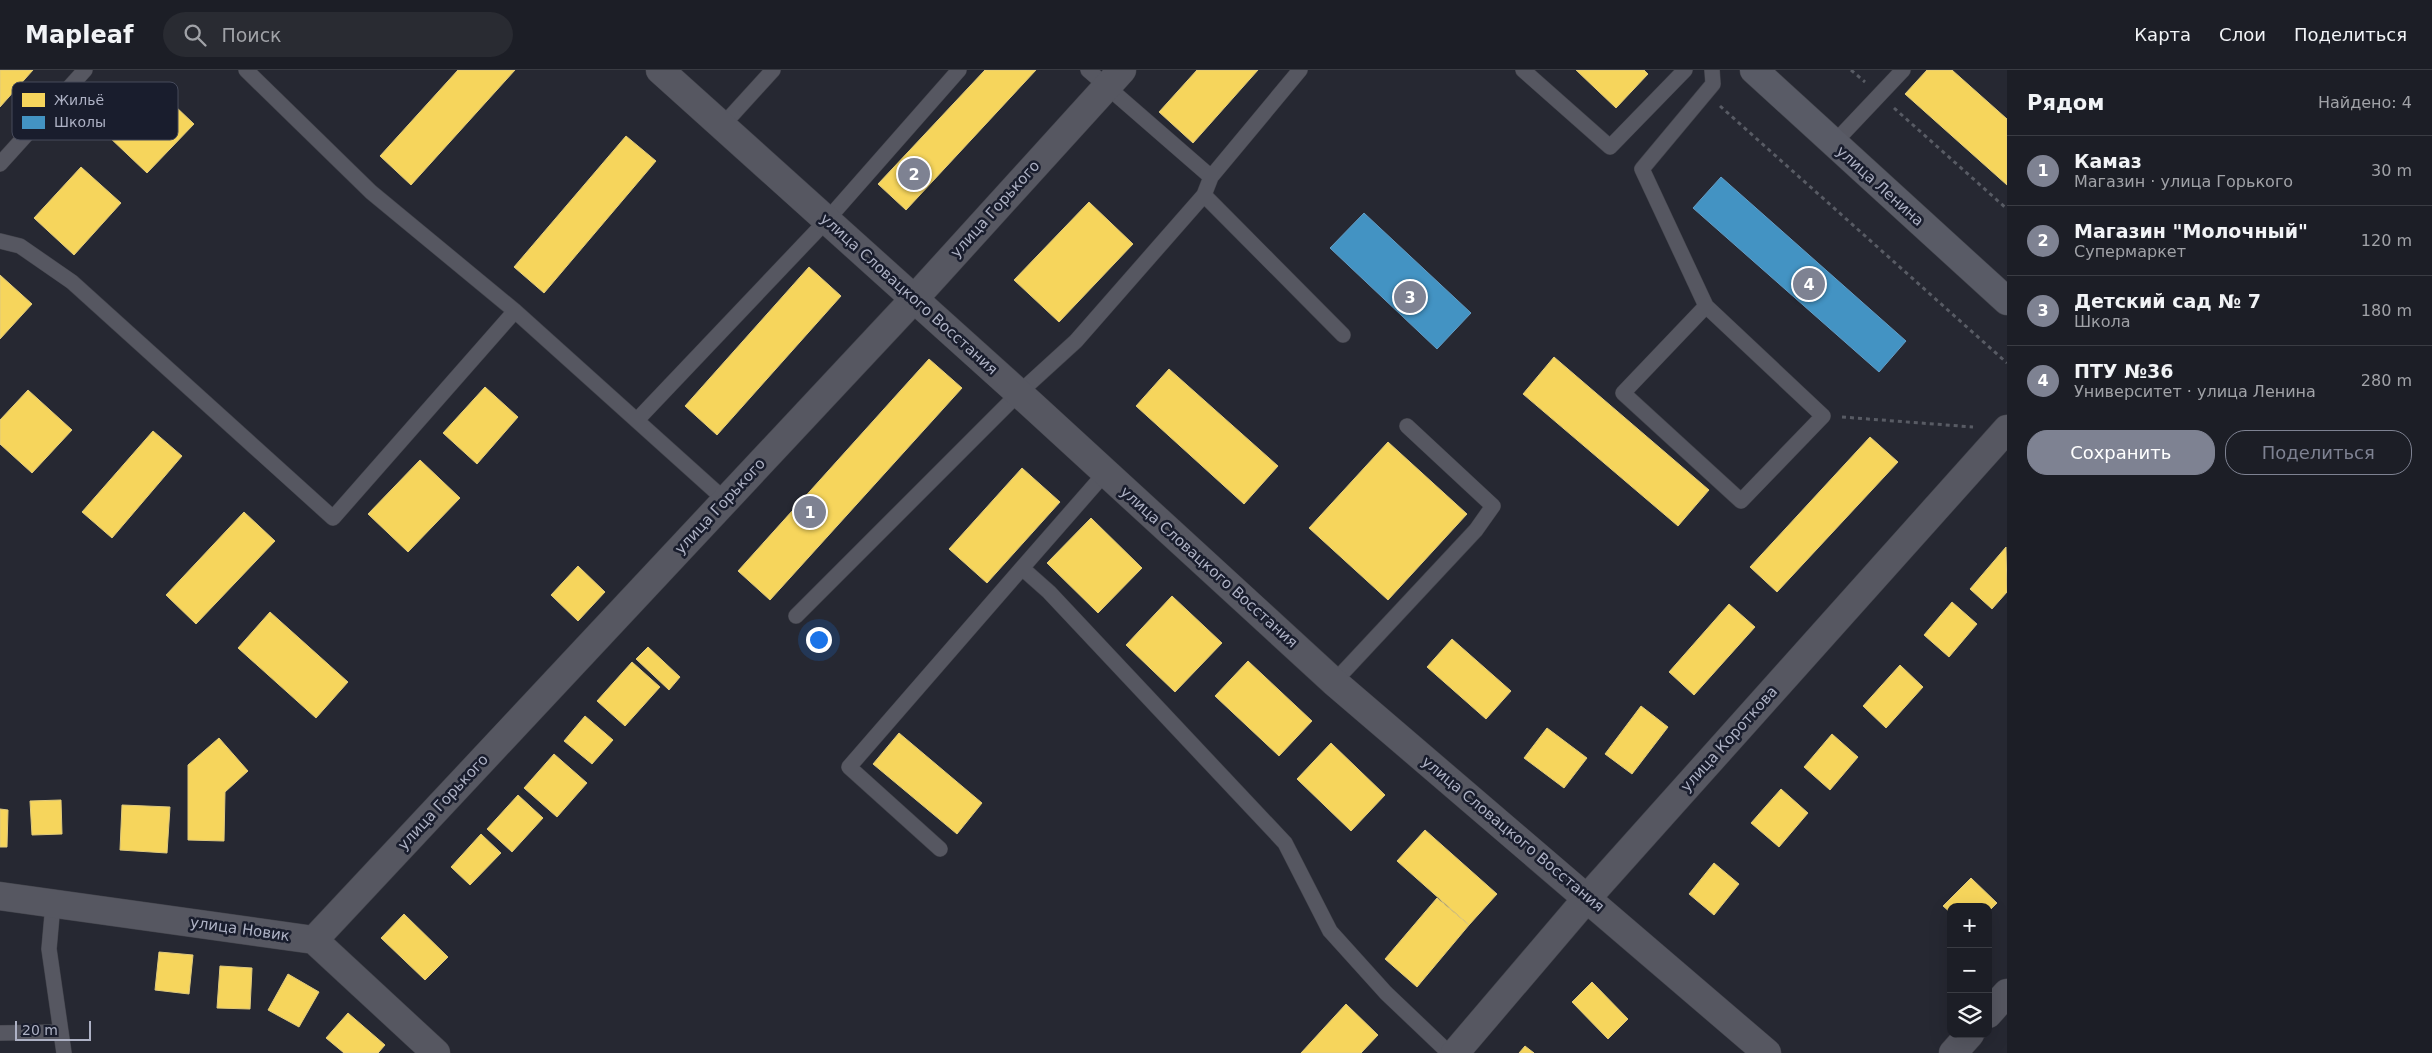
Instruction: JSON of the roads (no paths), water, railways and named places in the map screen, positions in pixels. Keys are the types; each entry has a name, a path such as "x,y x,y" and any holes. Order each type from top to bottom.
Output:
{"main road":[{"name":"улица Ленина","path":"1754,70 2007,301"}],"street":[{"name":"улица Словацкого Восстания","path":"660,70 1019,393 1334,682 1588,897 1767,1053"},
{"name":"улица Горького","path":"314,940 914,299 1106,76"},
{"name":"улица Короткова","path":"1455,1053 1588,897 2007,429"},
{"name":"улица Новик","path":"0,896 314,940"},
{"path":"314,940 436,1053"},
{"path":"1992,1010 2007,994"},
{"path":"1953,1053 1966,1038"}],"lane":[{"path":"74,82 85,70"},
{"path":"246,70 371,192 515,311 725,500"},
{"path":"722,126 773,70"},
{"path":"637,420 827,220 959,70"},
{"path":"796,616 1019,393 1076,341 1204,195 1211,177 1300,70"},
{"path":"1523,70 1610,147 1685,70"},
{"path":"1706,306 1623,394 1741,501 1823,416 1706,306 1642,169 1713,84 1712,70"},
{"path":"1833,144 1903,70"},
{"path":"1106,76 1211,177"},
{"path":"0,164 22,140"},
{"path":"1204,195 1343,335"},
{"path":"0,241 20,246 72,282 333,518 515,311"},
{"path":"1334,682 1476,530 1493,506 1407,426"},
{"path":"940,849 849,767 1106,472"},
{"path":"1022,568 1049,592 1285,843 1330,932 1386,993 1448,1053"},
{"path":"53,904 49,950 64,1053"},
{"path":"0,1033 61,1032"}],"place":[{"name":"Магазин \"Молочный\"","path":"914,174"},
{"name":"ПТУ №36","path":"1809,284"},
{"name":"Детский сад № 7","path":"1410,297"},
{"name":"Камаз","path":"810,512"}]}
